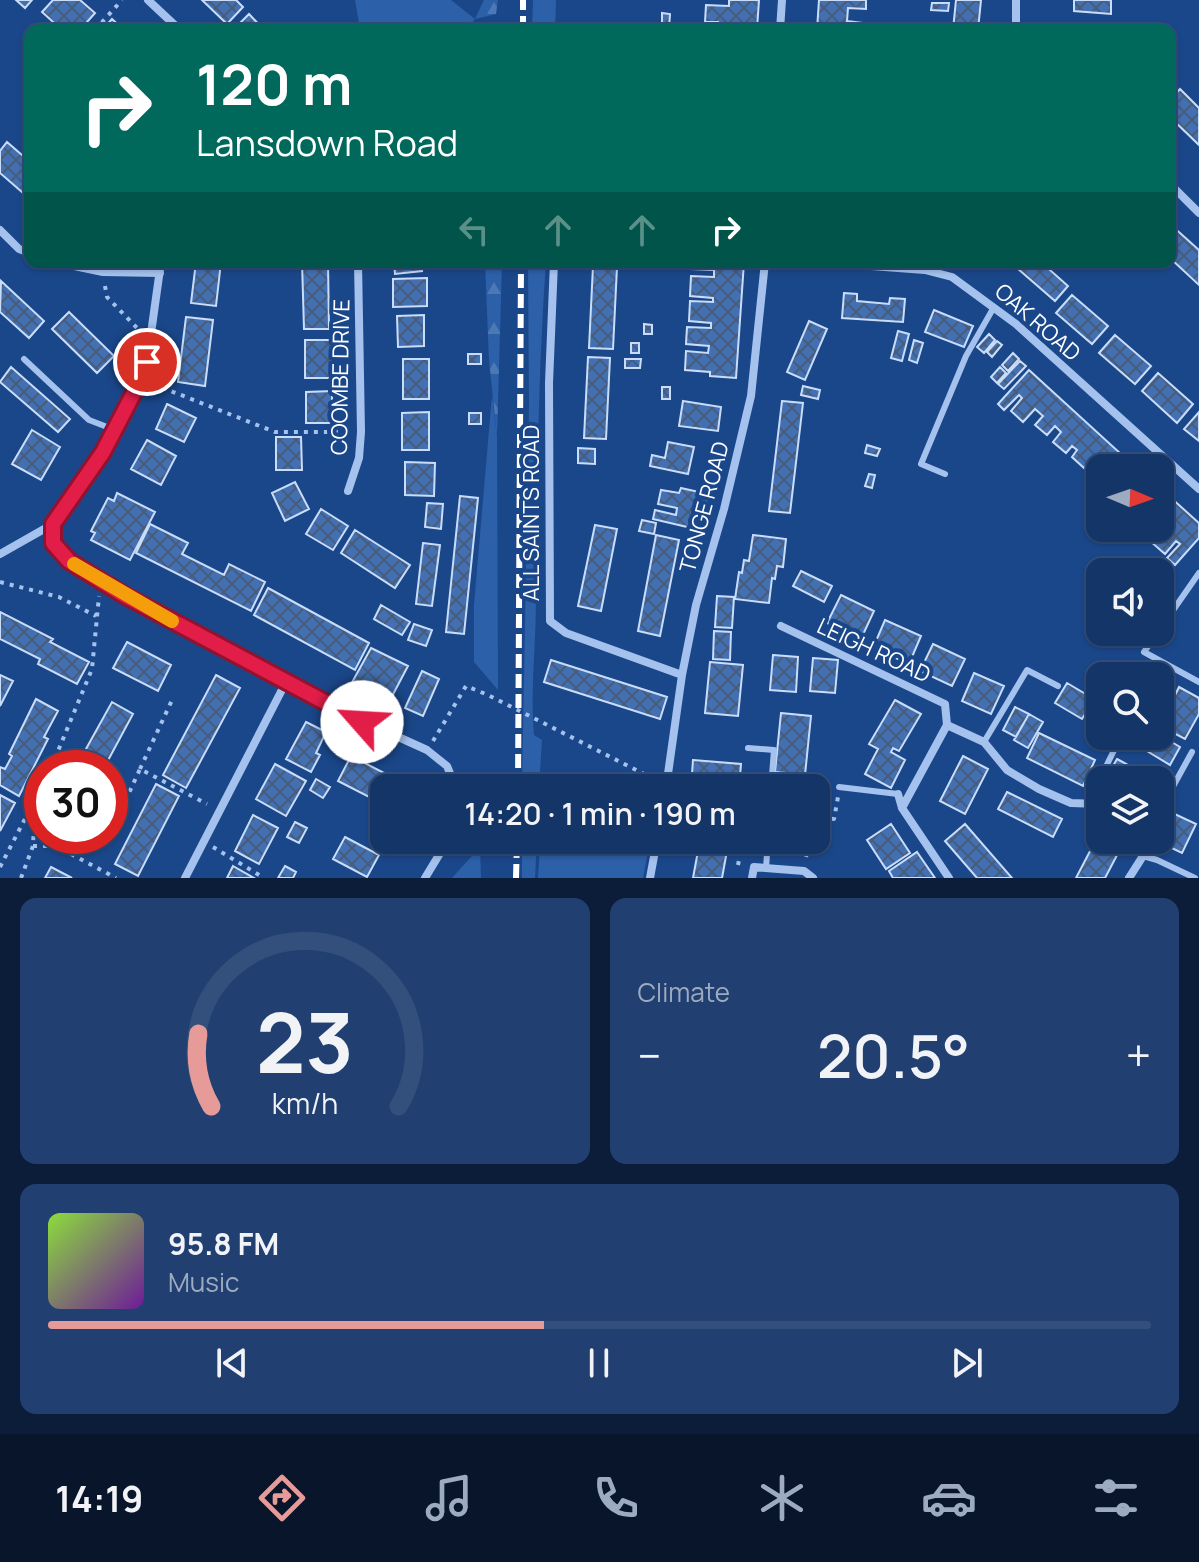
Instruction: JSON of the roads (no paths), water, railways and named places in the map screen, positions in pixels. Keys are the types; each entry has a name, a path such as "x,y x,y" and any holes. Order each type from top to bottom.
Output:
{"street":[{"path":"148,0 174,24"},
{"path":"780,24 782,0"},
{"path":"1016,0 1017,24"},
{"path":"1176,190 1199,213"},
{"path":"0,230 24,251"},
{"path":"84,268 103,272 160,273"},
{"path":"0,554 53,524 103,452 141,379 160,268"},
{"name":"COOMBE DRIVE","path":"348,491 359,458 361,432 358,268"},
{"name":"ALL SAINTS ROAD","path":"554,268 549,383 550,621 566,633 682,675"},
{"name":"TONGE ROAD","path":"669,774 682,675 696,605 724,509 751,396 764,268"},
{"name":"OAK ROAD","path":"901,268 952,277 994,307 1199,489"},
{"path":"53,524 53,543 69,561 286,682 362,722 427,750 447,766 450,774"},
{"name":"LEIGH ROAD","path":"781,626 945,704 947,725"},
{"path":"185,878 286,682"},
{"path":"902,808 947,725 984,742 1007,770 1039,789 1071,803 1086,804"},
{"path":"898,794 902,808 949,878"},
{"path":"425,878 440,854"},
{"path":"650,878 654,854"},
{"path":"1129,878 1143,856"},
{"path":"752,878 754,867 804,871 813,878"}],"lane":[{"path":"945,474 921,464 966,356 994,307"},
{"path":"24,359 89,420 115,430"},
{"path":"1174,609 1199,573"},
{"path":"1148,646 1144,652 1161,662"},
{"path":"1174,669 1199,682"},
{"path":"984,742 1027,670 1058,686"},
{"path":"748,748 774,750 772,774"},
{"path":"1174,785 1192,752"},
{"path":"839,787 898,794"},
{"path":"766,868 767,854"},
{"path":"1143,856 1195,878"}],"railway":[{"path":"523,0 523,24"},
{"path":"518,774 521,268"},
{"path":"516,878 517,854"}]}
